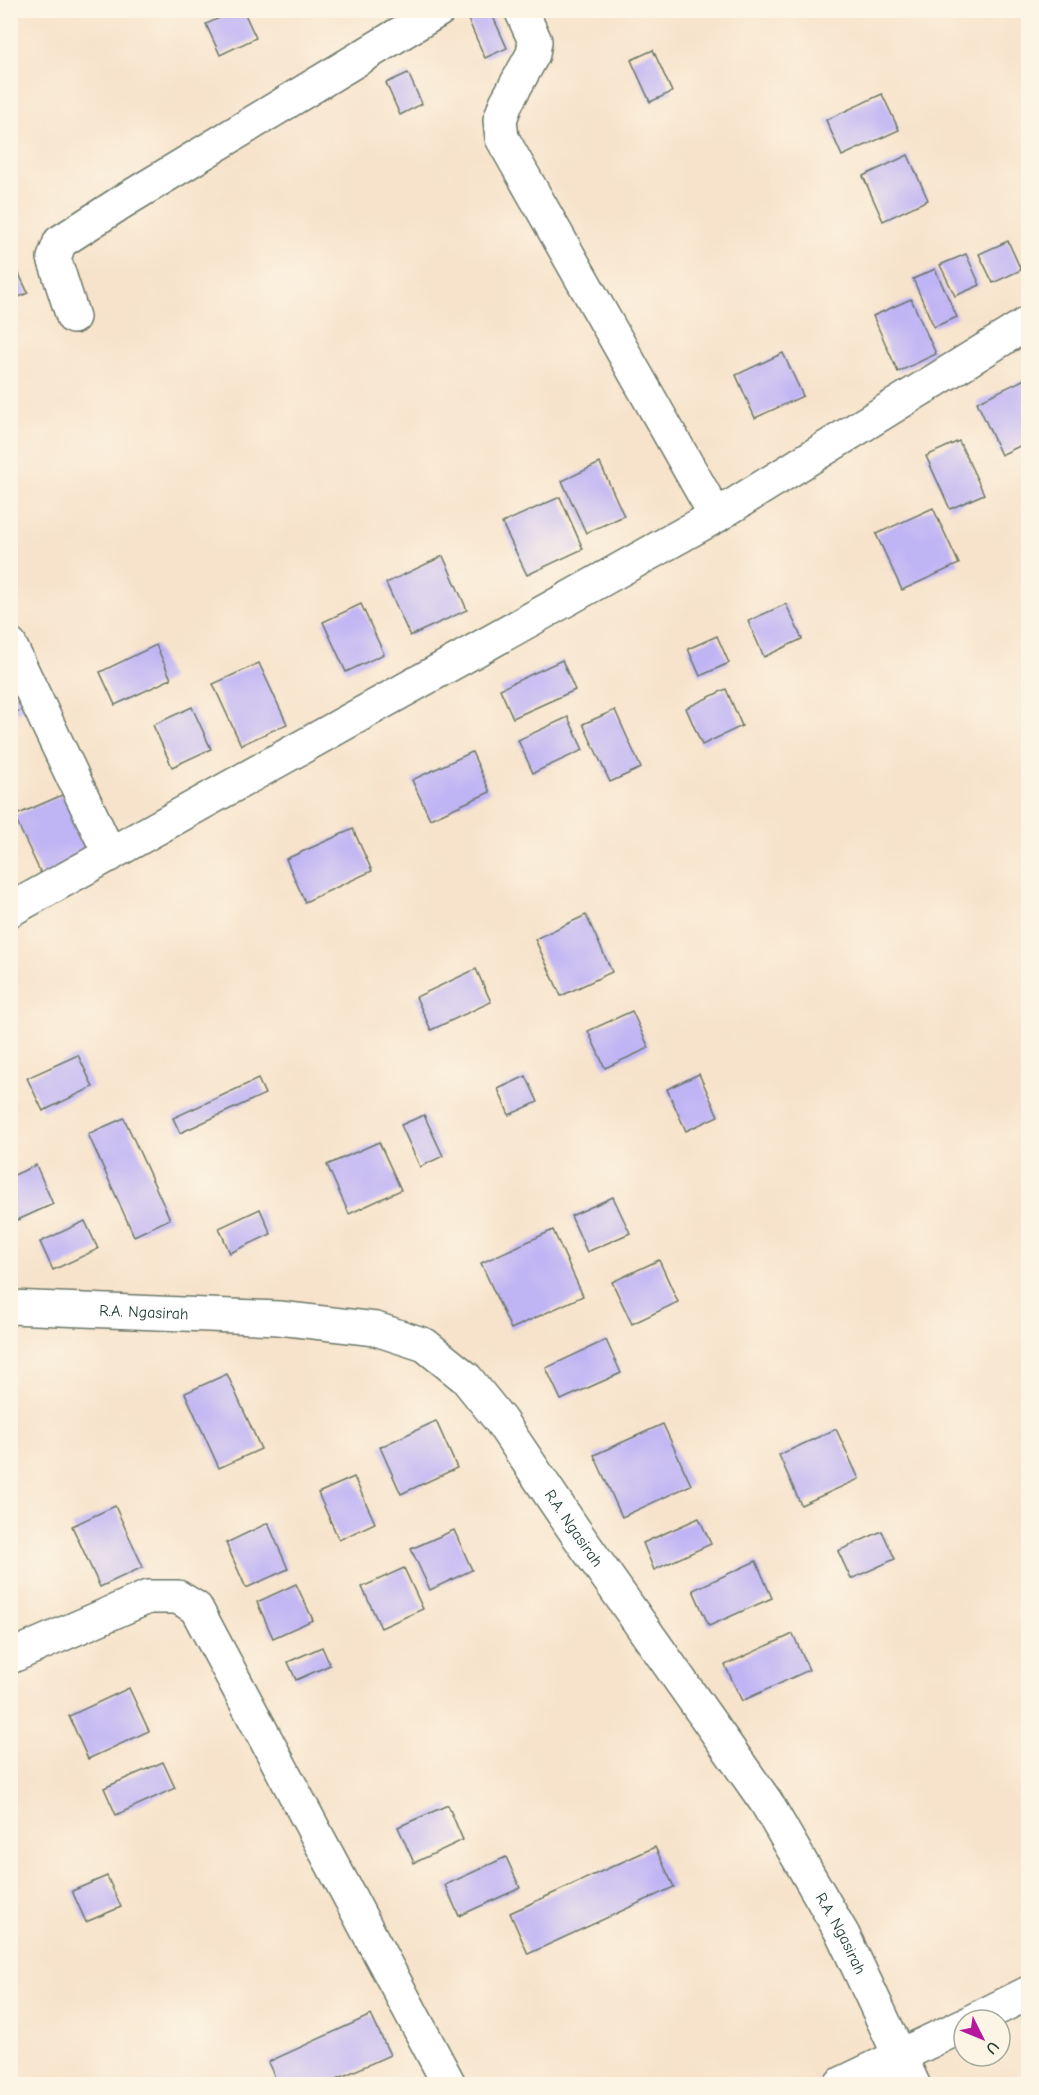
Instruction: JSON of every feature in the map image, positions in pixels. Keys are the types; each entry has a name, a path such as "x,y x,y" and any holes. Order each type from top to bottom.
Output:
{"street":[{"path":"73,316 54,258 60,242 122,201 440,10"},
{"path":"521,10 535,41 533,54 506,103 500,120 502,138 716,516"},
{"path":"10,910 716,516 1029,322"},
{"path":"10,645 110,855"},
{"name":"R.A. Ngasirah","path":"10,1307 279,1318 376,1329 425,1345 466,1378 500,1420 579,1537 766,1803 843,1935 906,2071"},
{"path":"10,1658 148,1598 178,1597 196,1608 449,2085"},
{"path":"998,2008 1029,1993"},
{"path":"841,2085 906,2071 952,2035"}],"building":[{"path":"237,10 243,10 256,38 220,55 206,24"},
{"path":"464,10 490,10 507,48 485,58"},
{"path":"653,50 672,92 650,102 631,60"},
{"path":"408,73 422,104 400,115 386,83"},
{"path":"882,94 899,130 842,156 826,120"},
{"path":"908,155 928,200 883,221 863,176"},
{"path":"1008,241 1021,270 993,283 979,254"},
{"path":"966,254 980,285 955,296 940,265"},
{"path":"10,255 28,293 10,301"},
{"path":"935,269 957,317 934,327 913,279"},
{"path":"911,299 936,354 898,372 873,316"},
{"path":"783,353 803,396 755,418 736,375"},
{"path":"1027,378 1028,442 1001,455 977,402"},
{"path":"959,441 984,494 950,509 926,456"},
{"path":"600,463 624,516 586,533 562,481"},
{"path":"560,497 583,549 527,575 502,523"},
{"path":"933,508 959,564 902,590 876,534"},
{"path":"443,556 467,610 410,636 386,583"},
{"path":"361,604 384,654 346,672 323,622"},
{"path":"786,604 802,639 764,657 748,621"},
{"path":"717,636 729,663 700,676 688,649"},
{"path":"156,645 171,679 115,705 100,672"},
{"path":"562,660 575,690 513,718 500,689"},
{"path":"259,663 287,724 241,745 213,684"},
{"path":"10,675 26,708 10,715"},
{"path":"726,689 742,726 702,745 686,708"},
{"path":"192,707 211,749 172,767 153,725"},
{"path":"615,710 641,768 610,782 583,724"},
{"path":"568,717 583,750 533,773 518,740"},
{"path":"472,752 490,792 430,819 412,780"},
{"path":"67,793 97,858 45,882 14,816"},
{"path":"353,829 372,871 305,902 286,859"},
{"path":"586,915 612,972 561,996 535,939"},
{"path":"476,969 491,1002 431,1030 416,997"},
{"path":"632,1011 649,1048 605,1068 588,1031"},
{"path":"78,1055 93,1087 43,1111 27,1078"},
{"path":"699,1074 718,1116 686,1131 667,1089"},
{"path":"526,1076 538,1102 509,1115 498,1089"},
{"path":"258,1079 265,1094 180,1133 173,1118"},
{"path":"424,1115 443,1156 420,1167 401,1125"},
{"path":"124,1118 170,1219 134,1236 88,1134"},
{"path":"379,1142 401,1190 349,1214 327,1165"},
{"path":"36,1165 53,1204 11,1223 10,1177"},
{"path":"613,1197 630,1233 587,1252 571,1216"},
{"path":"260,1209 271,1234 230,1253 219,1228"},
{"path":"85,1221 98,1249 53,1270 40,1242"},
{"path":"553,1230 583,1296 511,1329 481,1263"},
{"path":"659,1260 678,1302 632,1324 612,1282"},
{"path":"606,1340 621,1373 561,1400 546,1368"},
{"path":"227,1374 261,1449 219,1468 185,1393"},
{"path":"436,1421 457,1468 401,1494 380,1447"},
{"path":"663,1424 691,1485 622,1517 594,1455"},
{"path":"836,1429 859,1479 801,1505 779,1455"},
{"path":"354,1477 375,1523 339,1540 318,1493"},
{"path":"115,1506 143,1567 100,1587 72,1526"},
{"path":"699,1518 711,1544 654,1570 643,1543"},
{"path":"268,1523 288,1569 246,1588 226,1543"},
{"path":"454,1530 472,1570 430,1590 411,1549"},
{"path":"882,1531 895,1559 851,1579 838,1551"},
{"path":"756,1561 772,1598 709,1626 693,1590"},
{"path":"404,1568 423,1609 381,1628 362,1587"},
{"path":"296,1584 313,1620 273,1638 257,1602"},
{"path":"793,1634 809,1670 742,1701 725,1665"},
{"path":"322,1647 330,1665 296,1680 288,1662"},
{"path":"129,1688 149,1731 88,1759 69,1716"},
{"path":"163,1762 175,1788 116,1815 104,1788"},
{"path":"448,1805 463,1840 414,1863 398,1827"},
{"path":"655,1847 674,1887 528,1954 510,1913"},
{"path":"506,1857 520,1888 459,1916 445,1885"},
{"path":"107,1876 121,1907 86,1922 72,1891"},
{"path":"371,2015 390,2055 326,2084 278,2084 268,2062"}]}
